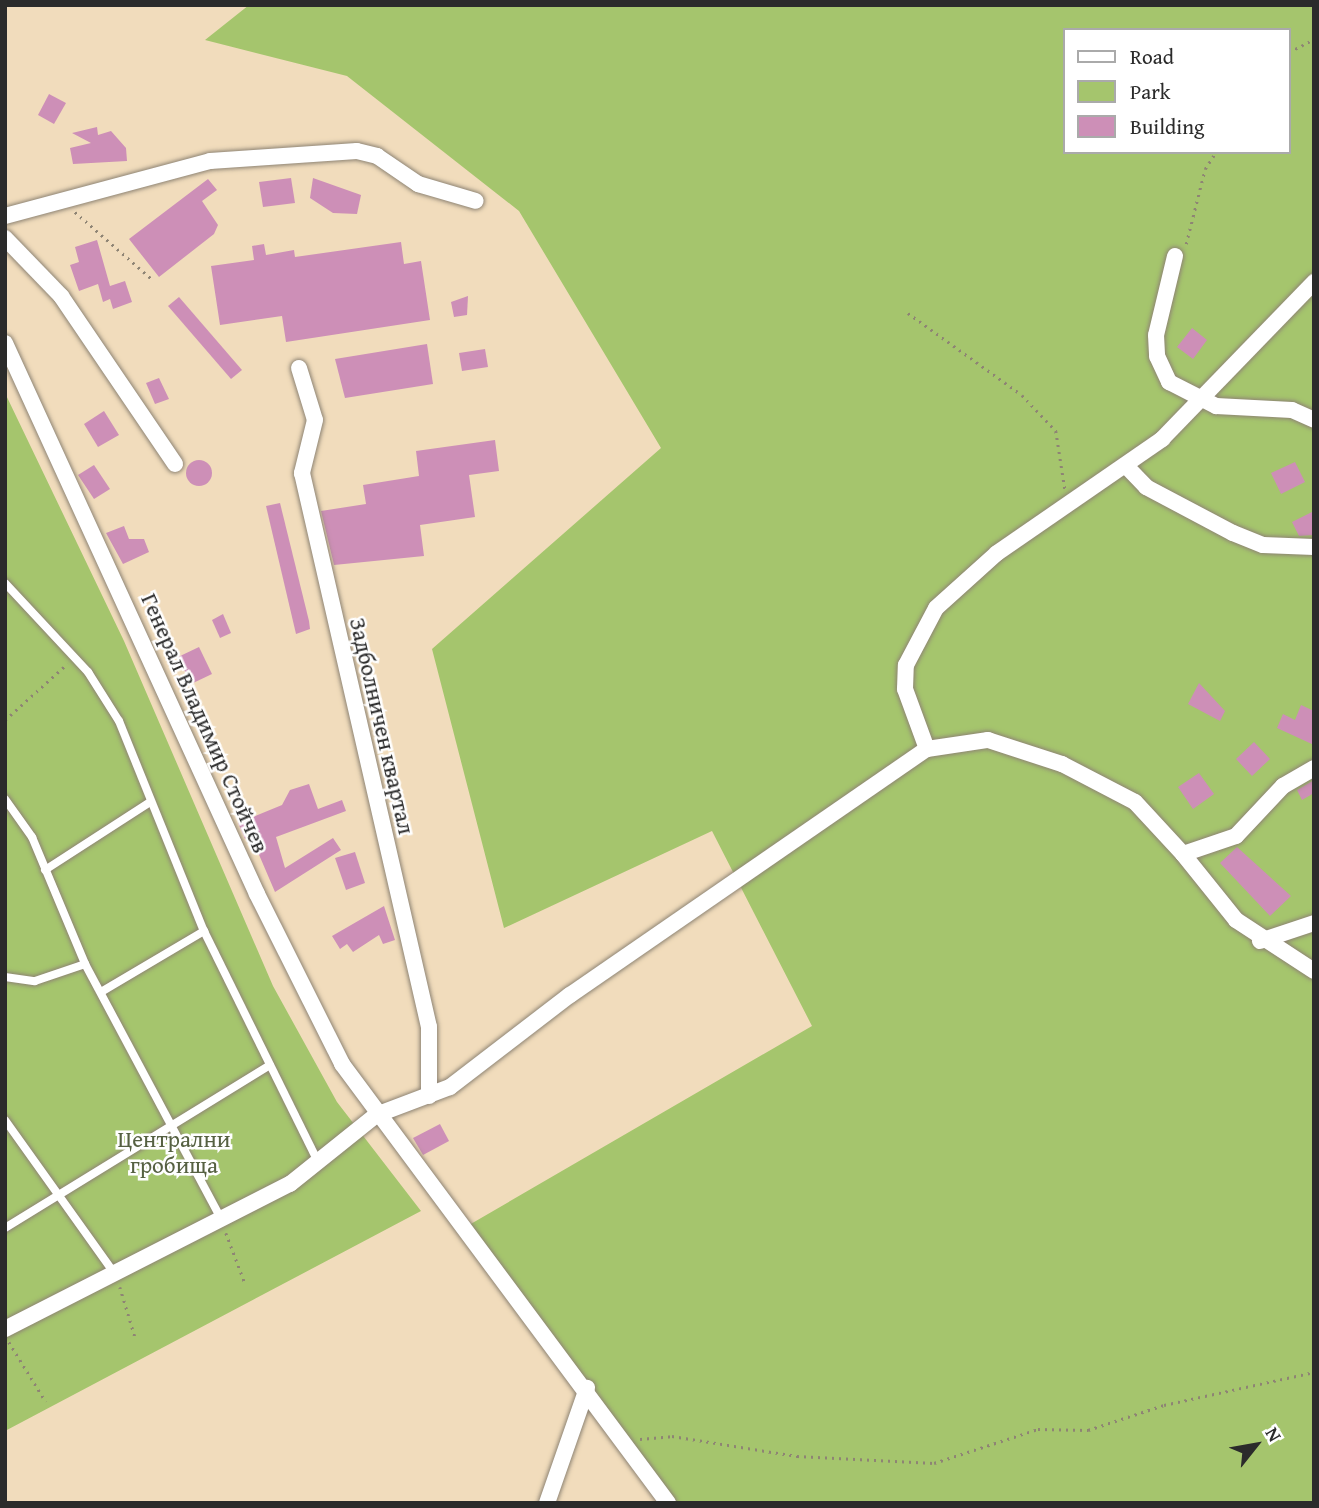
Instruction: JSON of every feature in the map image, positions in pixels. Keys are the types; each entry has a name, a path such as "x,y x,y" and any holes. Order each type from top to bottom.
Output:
{"street":[{"path":"5,216 64,204 210,161 358,151 377,156 418,184 476,201"},
{"path":"5,238 61,296 175,464"},
{"path":"1175,256 1157,356 1169,382 1202,400 1230,409 1292,410 1314,420"},
{"path":"927,749 905,689 918,636 960,581 1066,506 1127,467 1202,400 1314,282"},
{"name":"Генерал Владимир Стойчев","path":"5,343 303,992 376,1115 587,1388 668,1503"},
{"name":"Задболничен квартал","path":"299,368 314,420 303,473 429,1027 429,1096"},
{"path":"1127,467 1167,500 1233,533 1263,545 1314,547"},
{"path":"5,1329 117,1277 222,1220 319,1164 376,1115 450,1087 570,995 927,749 988,740 1062,764 1135,802 1183,854 1205,887 1260,941 1314,971"},
{"path":"1183,854 1236,836 1283,786 1314,768"},
{"path":"1260,941 1314,923"},
{"path":"547,1503 587,1388"}],"lane":[{"path":"5,583 75,657 119,721 204,930 319,1164"},
{"path":"5,799 25,824 85,964 222,1220"},
{"path":"45,870 150,802"},
{"path":"101,992 204,930"},
{"path":"5,977 35,981 85,964"},
{"path":"5,1227 270,1065"},
{"path":"5,1120 62,1194 117,1277"}],"path":[{"path":"1291,51 1314,39"},
{"path":"1175,256 1189,241 1205,169 1215,154"},
{"path":"64,204 109,236 153,280"},
{"path":"908,313 1022,395 1056,430 1066,506"},
{"path":"5,720 75,657"},
{"path":"222,1220 245,1283"},
{"path":"117,1277 136,1340"},
{"path":"5,1337 46,1402"},
{"path":"626,1440 672,1436 797,1456 934,1463 1038,1429 1088,1430 1164,1405 1314,1372"}],"green space":[{"path":"249,5 1314,5 1314,1503 668,1503 469,1225 812,1026 712,831 504,928 432,649 661,448 519,211 347,76 205,40"},
{"name":"Централни гробища","path":"5,393 124,641 273,986 337,1102 421,1211 5,1431"}],"building":[{"path":"49,94 66,103 54,124 38,115"},
{"path":"97,127 98,135 111,131 126,148 127,161 73,164 70,148 91,143 72,133"},
{"path":"291,178 295,203 263,207 259,182"},
{"path":"313,178 361,195 357,214 333,213 310,198"},
{"path":"208,179 217,190 202,201 218,225 214,234 159,277 129,239"},
{"path":"97,240 110,286 125,281 132,302 113,309 110,299 103,302 98,284 79,291 70,265 79,262 75,247"},
{"path":"401,242 404,264 421,261 430,320 286,342 282,316 220,325 211,266 254,260 252,246 264,244 266,255 294,250 295,257"},
{"path":"468,296 467,315 454,317 451,302"},
{"path":"179,297 242,370 231,379 168,306"},
{"path":"1192,328 1207,340 1193,359 1177,347"},
{"path":"427,344 433,384 345,398 335,359"},
{"path":"485,349 488,367 462,371 459,353"},
{"path":"159,378 169,399 155,404 146,383"},
{"path":"104,411 119,435 98,447 84,424"},
{"path":"495,440 499,471 469,475 475,517 420,525 424,556 334,565 321,511 366,504 363,485 419,476 416,451"},
{"path":"199,460 209,463 212,473 209,483 199,486 189,483 186,473 189,463"},
{"path":"1295,462 1305,482 1281,494 1271,473"},
{"path":"94,465 110,489 94,499 78,475"},
{"path":"280,503 310,629 296,634 266,506"},
{"path":"1314,511 1314,535 1299,536 1292,522"},
{"path":"124,526 129,539 144,539 149,552 123,564 106,533"},
{"path":"223,614 231,633 220,638 212,620"},
{"path":"199,647 212,674 191,684 178,657"},
{"path":"1199,683 1225,711 1220,721 1188,704"},
{"path":"1301,705 1314,711 1314,745 1277,728 1283,714 1295,720"},
{"path":"1254,742 1270,759 1252,776 1236,759"},
{"path":"1199,773 1214,794 1193,809 1178,787"},
{"path":"1314,780 1314,793 1302,800 1297,790"},
{"path":"309,784 318,809 342,800 346,811 276,837 285,868 333,838 341,850 275,892 251,836 245,839 238,823 282,805 290,790"},
{"path":"1237,847 1291,896 1270,916 1220,863"},
{"path":"355,852 365,883 346,890 335,858"},
{"path":"384,906 395,940 383,944 379,935 353,952 347,944 340,949 332,936"},
{"path":"440,1124 449,1141 423,1155 413,1138"}]}
